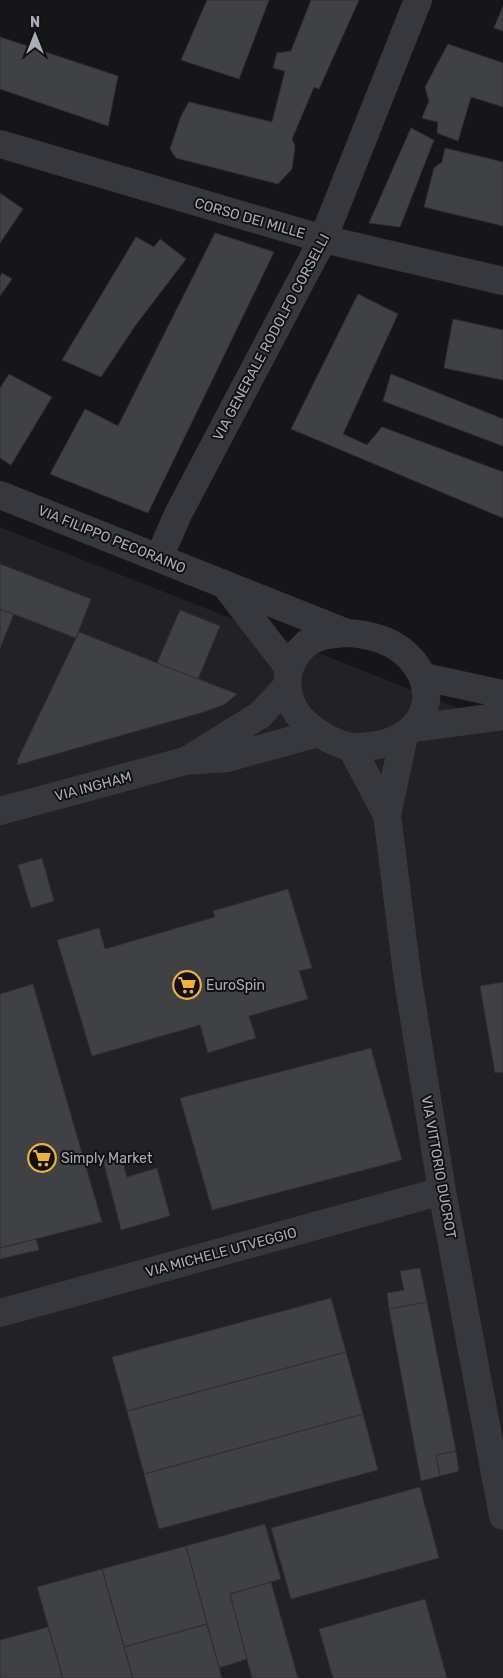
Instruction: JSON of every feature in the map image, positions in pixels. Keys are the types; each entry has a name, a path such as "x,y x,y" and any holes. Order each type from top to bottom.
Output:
{"street":[{"name":"VIA GENERALE RODOLFO CORSELLI","path":"158,558 178,514 323,239 418,0"},
{"name":"CORSO DEI MILLE","path":"0,144 323,239 503,281"},
{"name":"VIA FILIPPO PECORAINO","path":"0,495 347,633"},
{"path":"224,583 288,677 290,701 297,714 318,733 336,742 351,747 386,743 410,732 503,716"},
{"path":"185,761 260,715 288,677 297,653 308,642 325,635 365,634 384,640 400,649 414,662 424,678 426,696 424,710 410,732 387,815"},
{"path":"424,678 503,694"},
{"path":"185,761 227,758 318,733"},
{"path":"351,747 387,815"},
{"name":"VIA INGHAM","path":"0,811 185,761"},
{"name":"VIA VITTORIO DUCROT","path":"387,815 408,980 442,1191 503,1516"},
{"name":"VIA MICHELE UTVEGGIO","path":"0,1313 442,1191"}],"shaded area":[{"path":"0,527 503,726 503,1678 0,1678"}],"building":[{"path":"207,0 269,0 239,79 181,60"},
{"path":"311,0 359,0 319,89 314,87 292,139 295,146 292,169 278,184 176,158 170,149 181,116 189,102 272,122 285,71 273,68 277,53 291,51"},
{"path":"503,6 503,31 494,28"},
{"path":"0,37 118,76 108,126 0,89"},
{"path":"448,44 503,63 503,107 471,97 458,141 437,133 438,122 422,118 429,101 425,87"},
{"path":"411,128 434,140 400,227 369,223"},
{"path":"445,148 503,162 503,226 424,207 434,168 442,162"},
{"path":"0,193 23,209 0,243"},
{"path":"215,233 274,252 148,513 50,474 85,409 118,426"},
{"path":"136,237 154,247 160,239 186,259 135,326 101,377 62,360"},
{"path":"2,273 12,279 0,296 0,277"},
{"path":"358,294 398,314 343,434 367,445 382,427 503,472 503,518 291,429"},
{"path":"453,319 503,330 503,380 444,368"},
{"path":"9,374 52,397 11,465 0,458 0,388"},
{"path":"391,374 503,419 503,446 383,401"},
{"path":"0,564 91,599 76,638 0,609"},
{"path":"0,609 14,614 0,648"},
{"path":"180,610 220,626 198,679 157,663"},
{"path":"79,632 237,694 225,704 204,712 17,765 18,759"},
{"path":"42,858 54,901 31,908 18,865"},
{"name":"EuroSpin","path":"288,889 312,968 299,971 308,999 249,1016 256,1038 208,1053 200,1025 92,1056 57,940 99,928 105,949 215,917 213,911"},
{"path":"503,982 503,1072 495,1073 480,986"},
{"name":"Simply Market","path":"33,984 102,1222 0,1248 0,994"},
{"path":"371,1048 402,1160 212,1210 180,1098"},
{"path":"121,1155 127,1177 157,1168 170,1216 121,1230 103,1160"},
{"path":"36,1239 39,1250 0,1259 0,1248"},
{"path":"420,1268 427,1302 389,1309 387,1293 404,1290 400,1271"},
{"path":"331,1298 346,1352 127,1411 112,1357"},
{"path":"427,1302 456,1451 436,1455 440,1476 421,1481 389,1309"},
{"path":"346,1352 363,1414 144,1474 127,1411"},
{"path":"363,1414 378,1470 159,1529 144,1474"},
{"path":"456,1451 459,1471 440,1476 436,1455"},
{"path":"420,1487 439,1558 291,1599 271,1528"},
{"path":"265,1524 281,1579 230,1594 247,1659 219,1668 186,1546"},
{"path":"186,1546 207,1624 124,1647 102,1569"},
{"path":"102,1569 133,1678 63,1678 37,1587"},
{"path":"271,1582 298,1678 252,1678 230,1594"},
{"path":"425,1599 447,1678 333,1678 319,1629"},
{"path":"207,1624 222,1678 133,1678 124,1647"},
{"path":"48,1627 63,1678 0,1678 0,1640"}],"place":[{"name":"EuroSpin","path":"187,985"},
{"name":"Simply Market","path":"42,1158"}]}
